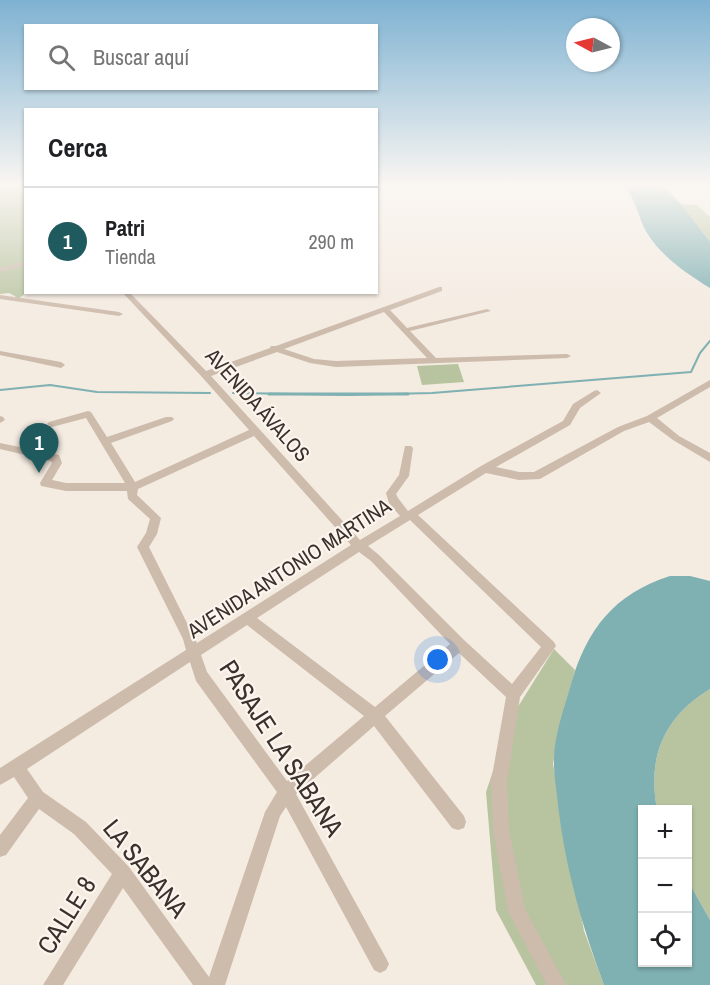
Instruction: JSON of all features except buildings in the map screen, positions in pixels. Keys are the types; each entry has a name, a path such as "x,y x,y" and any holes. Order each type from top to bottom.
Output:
{"street":[{"path":"0,270 24,264"},
{"path":"205,375 439,289"},
{"name":"AVENIDA ÁVALOS","path":"127,294 205,375 359,546 375,558 459,644 513,694"},
{"path":"2,299 119,314"},
{"path":"384,308 432,360"},
{"path":"406,330 487,311"},
{"path":"274,348 313,361 336,364 567,356"},
{"path":"0,353 61,365"},
{"path":"485,469 519,476 536,476 621,429 650,418 710,383"},
{"name":"AVENIDA ANTONIO MARTINA","path":"0,777 359,546 485,469 567,423 576,406 597,393"},
{"path":"52,424 88,414 133,487"},
{"path":"650,418 676,438 710,458"},
{"path":"104,442 170,419"},
{"path":"0,446 55,458 57,463 45,483 66,488 133,487 256,431"},
{"path":"408,448 404,476 391,493 393,500 549,646 513,694 504,738 499,782 501,830 517,910 557,985"},
{"name":"PASAJE LA SABANA","path":"133,487 132,496 156,518 151,534 142,547 189,638 201,676 286,792 380,964"},
{"path":"248,618 376,716 458,822"},
{"path":"207,985 273,812 286,792 459,644"},
{"name":"LA SABANA","path":"16,766 37,798 80,828 123,873 207,985"},
{"path":"0,849 37,798"},
{"name":"CALLE 8","path":"52,985 123,873"}],"green space":[{"path":"0,232 24,232 25,294 17,300 9,293 0,294"},
{"path":"702,232 710,232 710,242"},
{"path":"458,364 464,382 422,385 417,366"},
{"path":"554,649 575,670 558,734 553,764 584,931 604,985 536,985 496,910 486,792 511,718"},
{"path":"710,689 710,920 692,888 692,805 657,805 655,790 657,756 662,740 681,712"}],"water":[{"path":"702,232 710,242 710,288 675,264 647,233"},
{"path":"670,576 690,576 710,581 710,689 681,712 662,740 655,772 657,805 638,805 638,967 692,967 692,888 710,920 710,985 604,985 582,918 561,828 554,774 555,744 578,664 585,646 606,616 633,593"}],"waterway":[{"path":"390,394 432,393 691,372 700,353 710,341"},
{"path":"0,390 50,385 97,392 210,393"},
{"path":"233,393 290,394"},
{"path":"269,394 290,394"},
{"path":"290,394 390,394"},
{"path":"290,394 390,394"},
{"path":"390,394 408,394"}],"place":[{"name":"Patri","path":"39,473"}]}
